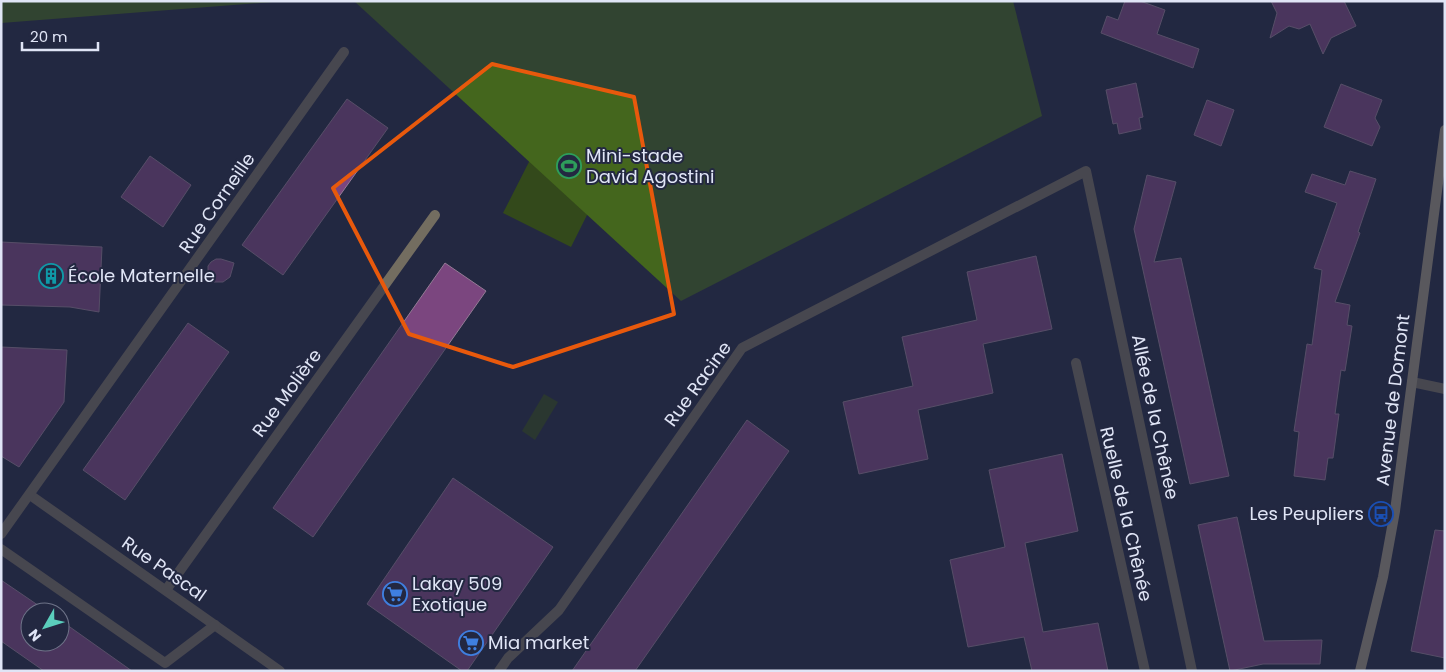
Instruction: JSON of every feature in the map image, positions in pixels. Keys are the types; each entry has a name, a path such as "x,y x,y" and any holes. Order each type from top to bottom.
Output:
{"main road":[{"name":"Avenue de Domont","path":"1360,671 1383,577 1396,511 1445,130"}],"street":[{"name":"Rue Corneille","path":"1,534 344,52"},
{"name":"Rue Racine","path":"499,671 508,658 559,610 742,348 1086,171"},
{"name":"Allée de la Chênée","path":"1086,171 1192,671"},
{"name":"Rue Molière","path":"166,590 435,215"},
{"name":"Ruelle de la Chênée","path":"1076,363 1145,671"},
{"path":"1412,382 1445,389"},
{"name":"Rue Pascal","path":"30,495 280,671"},
{"path":"1,549 165,663 215,626"}],"highlighted area":[{"path":"492,64 634,97 674,314 513,367 409,334 333,188"}],"green space":[{"path":"1,1 286,1 1,23"},
{"path":"354,1 1013,1 1042,116 681,301"},
{"name":"Mini-stade David Agostini","path":"568,85 635,119 571,247 503,213"},
{"path":"544,394 558,402 535,440 522,431"}],"building":[{"path":"1125,1 1140,1 1165,10 1157,34 1199,49 1193,68 1101,33 1107,16 1118,20"},
{"path":"1271,1 1344,1 1356,26 1331,38 1323,54 1310,24 1299,29 1289,26 1270,38 1277,13"},
{"path":"1136,83 1143,117 1139,118 1141,129 1119,134 1117,123 1113,124 1106,90"},
{"path":"1341,84 1382,100 1375,118 1380,127 1372,146 1324,127"},
{"path":"347,99 388,128 283,275 242,245"},
{"path":"1207,100 1234,110 1221,146 1194,135"},
{"path":"150,156 191,185 163,227 121,197"},
{"path":"1350,171 1376,179 1358,232 1360,233 1335,302 1350,305 1347,325 1352,326 1345,371 1341,370 1335,414 1339,414 1333,458 1328,458 1325,480 1294,476 1299,432 1294,431 1307,344 1312,345 1322,270 1314,268 1337,203 1305,192 1312,174 1345,185"},
{"path":"1147,175 1176,182 1154,262 1181,258 1229,476 1190,484 1134,229"},
{"name":"École Maternelle","path":"1,242 102,247 99,312 70,307 1,305"},
{"path":"1036,256 1052,329 983,344 993,393 918,410 928,459 859,474 843,402 913,386 902,337 977,320 967,272"},
{"path":"216,259 234,263 230,277 223,282 214,282 208,275 208,266"},
{"path":"445,263 486,291 313,537 273,508"},
{"path":"188,323 229,352 125,500 83,470"},
{"path":"1,347 67,350 64,402 19,467 1,456"},
{"path":"747,420 789,451 635,671 572,671"},
{"path":"1062,454 1078,531 1025,543 1043,632 1098,623 1108,671 1032,671 1024,637 968,647 950,560 1005,547 989,470"},
{"path":"453,478 553,547 467,671 462,671 367,604"},
{"path":"1237,517 1264,641 1322,640 1320,664 1263,664 1230,671 1198,525"},
{"path":"1435,530 1445,531 1445,658 1411,651"},
{"path":"1,580 33,602 20,602 20,652 70,652 70,627 132,671 44,671 1,641"}],"place":[{"name":"Mini-stade David Agostini","path":"569,166"},
{"name":"École Maternelle","path":"51,276"},
{"name":"Les Peupliers","path":"1381,514"},
{"name":"Lakay 509 Exotique","path":"395,594"},
{"name":"Mia market","path":"471,643"}]}
